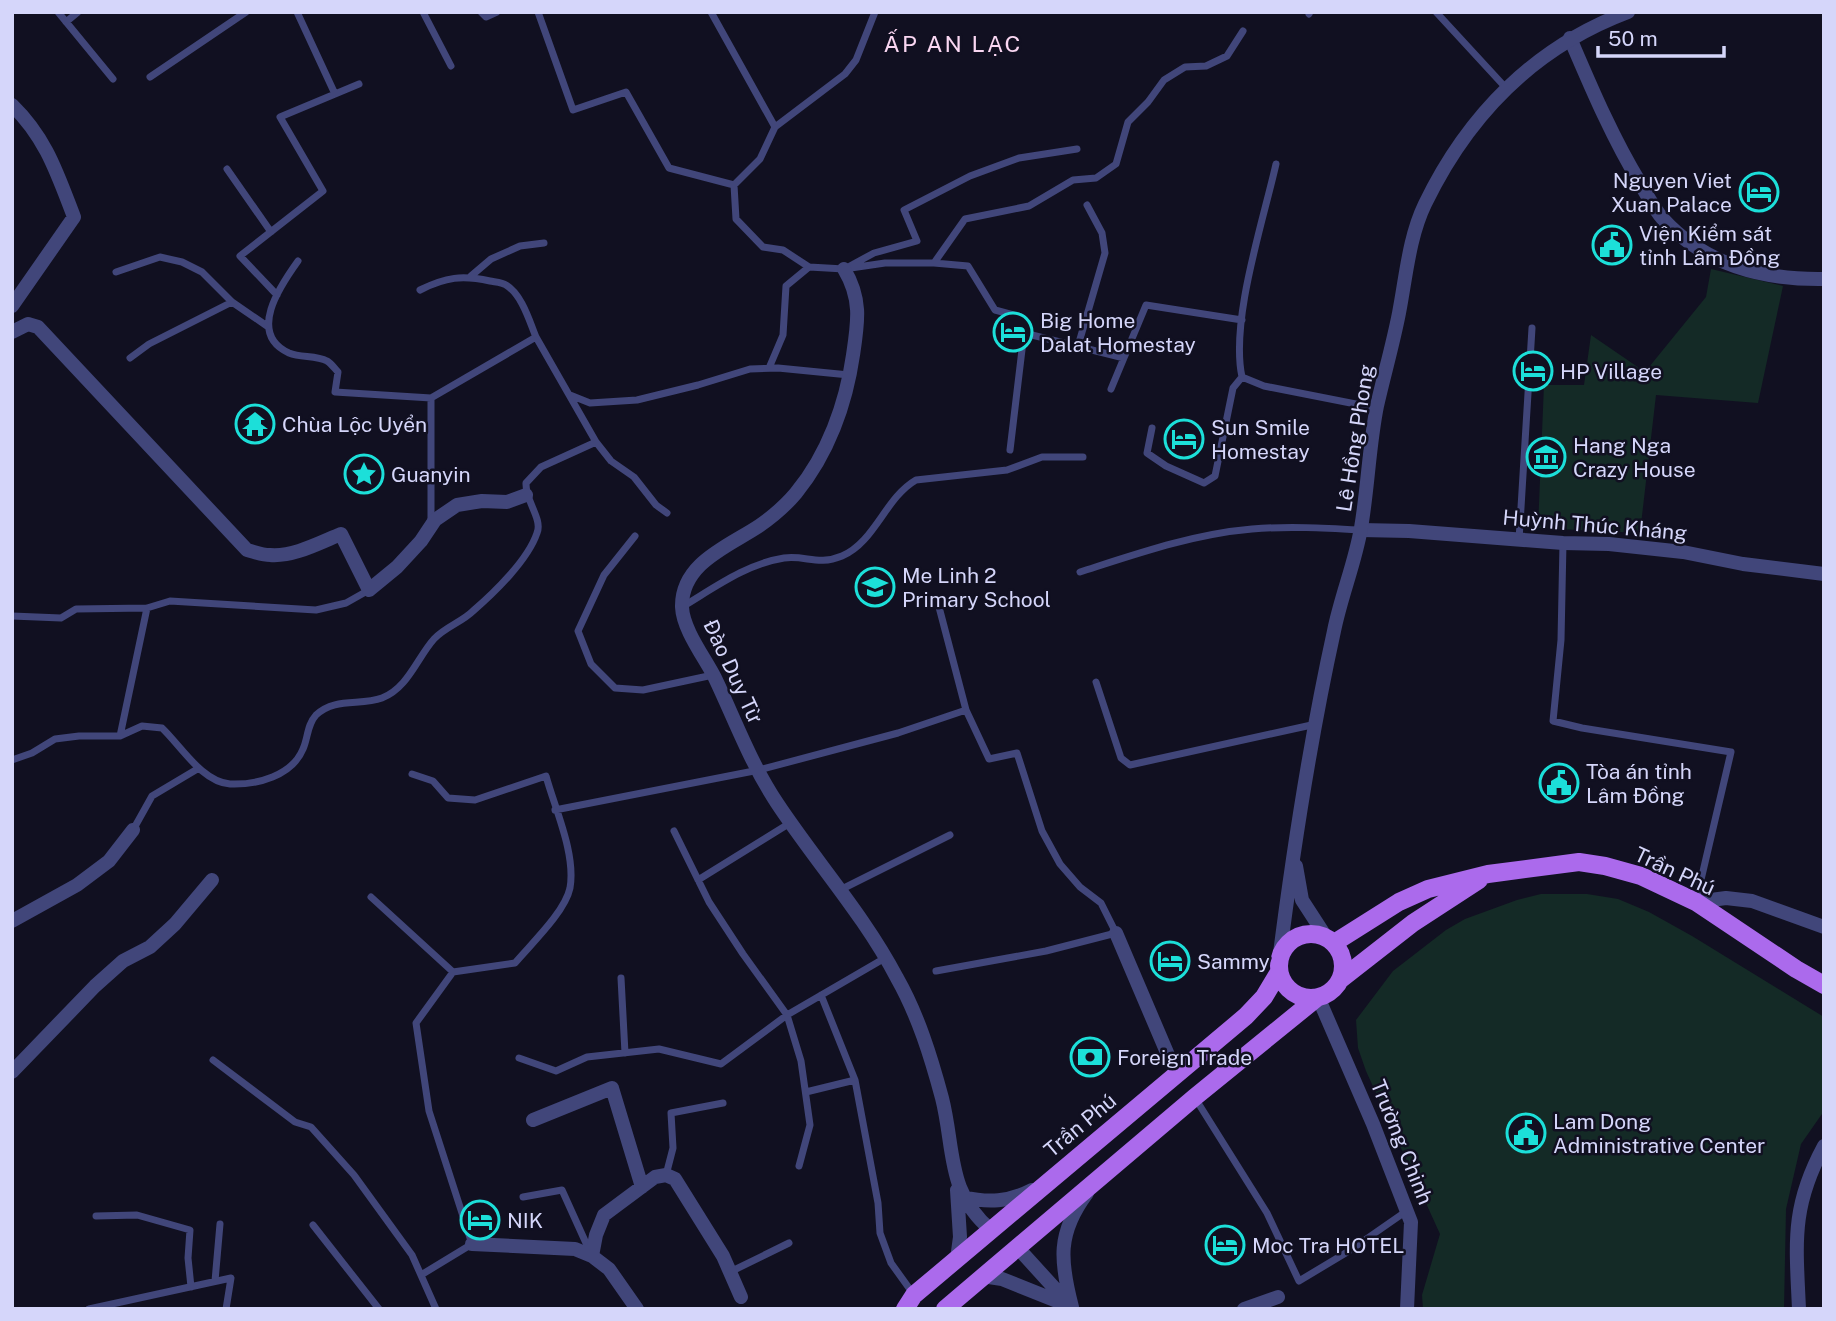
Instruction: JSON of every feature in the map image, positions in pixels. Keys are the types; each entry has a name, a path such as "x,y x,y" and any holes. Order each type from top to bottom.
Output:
{"main road":[{"name":"Trần Phú","path":"1330,940 1399,902 1448,883 1488,874 1579,862 1641,876 1696,902 1824,985"},
{"name":"Trần Phú","path":"1340,980 1413,923 1488,874"},
{"path":"1306,934 1330,940 1343,960 1340,980 1327,994 1307,998 1297,995 1283,981 1279,967 1288,943 1306,934"},
{"name":"Trần Phú","path":"909,1302 1246,1016 1264,997 1279,967"},
{"path":"945,1309 1195,1097 1318,997"},
{"path":"991,1230 1017,1247"}],"street":[{"name":"Lê Hồng Phong","path":"1279,967 1293,850 1334,628 1361,530 1377,408 1395,337 1415,231 1424,206 1444,168 1487,109 1506,88 1570,38 1628,12"},
{"path":"1570,38 1634,174 1662,218 1671,227 1719,261 1742,270 1792,280 1824,279"},
{"path":"12,105 31,123 52,161 74,217 12,306"},
{"name":"Đào Duy Từ","path":"844,269 854,286 858,320 843,405 825,447 797,492 760,525 707,557 693,575 685,591 682,607 695,642 714,675 740,735 759,770 790,823 898,978 926,1044 948,1123 956,1178 963,1197 991,1230"},
{"path":"12,332 28,324 38,327 247,550 279,555 298,551 341,534 369,590 397,567 421,541 435,520 457,505 482,501 507,502 526,495"},
{"name":"Huỳnh Thúc Kháng","path":"1361,530 1609,544 1683,552 1743,564 1824,574"},
{"path":"12,921 77,885 108,860 133,830"},
{"path":"1293,850 1302,900 1330,940"},
{"path":"12,1072 94,986 123,961 150,947 175,924 212,880"},
{"path":"1696,902 1726,898 1752,901 1824,928"},
{"path":"1116,933 1167,1054 1179,1073"},
{"name":"Trường Chinh","path":"1318,997 1408,1210 1412,1231 1407,1309"},
{"path":"533,1120 612,1088 642,1187"},
{"path":"1799,1309 1796,1238 1800,1202 1809,1174 1824,1146"},
{"path":"592,1256 604,1215 656,1177 666,1175 674,1179 723,1256 741,1297"},
{"path":"956,1178 960,1237 957,1259"},
{"path":"1073,1308 1064,1276 1062,1257 1065,1237 1069,1222 1079,1204 1099,1178"},
{"path":"963,1197 995,1202 1012,1199 1046,1184"},
{"path":"472,1244 575,1249 592,1256 609,1269 637,1309"},
{"path":"1017,1247 1073,1308"},
{"path":"982,1276 1002,1279 1073,1308"},
{"path":"1244,1309 1279,1303"}],"lane":[{"path":"58,12 113,79"},
{"path":"66,22 78,12"},
{"path":"150,77 246,12"},
{"path":"297,12 335,94"},
{"path":"481,12 486,17 497,12"},
{"path":"538,12 573,110 626,92 669,167 734,185"},
{"path":"711,12 775,127"},
{"path":"875,12 856,60 845,74 775,127 760,159 734,185 736,219 763,247 783,250 809,267 844,269 885,263 968,266 995,310 1021,317 1024,333 1010,450"},
{"path":"1436,12 1452,33 1506,88"},
{"path":"427,13 451,66"},
{"path":"934,263 965,219 1029,206 1073,180 1096,178 1116,164 1128,122 1149,102 1164,80 1185,67 1206,66 1227,55 1243,31"},
{"path":"277,295 240,256 323,191 280,117 359,84"},
{"path":"844,269 874,253 917,240 904,210 915,204 970,176 1019,158 1077,149"},
{"path":"1242,377 1239,362 1243,307 1276,164"},
{"path":"227,169 271,232"},
{"path":"1078,346 1105,253 1102,233 1087,205"},
{"path":"471,276 491,260 510,250 544,243"},
{"path":"116,272 160,257 182,262 202,272 232,302 267,326"},
{"path":"298,261 277,295 267,326 273,342 289,353 326,360 338,372 335,392 431,398 536,337"},
{"path":"769,368 783,335 786,286 809,267"},
{"path":"421,290 456,277 471,276 505,284 516,295 526,312 536,337 596,442 611,461 634,477 656,505 667,513"},
{"path":"130,358 149,344 232,302"},
{"path":"1111,389 1146,305 1242,320"},
{"path":"1519,540 1532,328"},
{"path":"1024,333 1125,358"},
{"path":"569,395 590,403 637,400 750,369 769,368 850,375"},
{"path":"1242,377 1264,386 1377,408"},
{"path":"1153,428 1147,453 1166,466 1204,483 1215,476 1233,388 1242,377"},
{"path":"431,398 431,526"},
{"path":"12,760 55,739 120,736 142,726 162,728 199,768 215,780 229,784 276,776 296,763 304,747 308,728 317,714 338,703 383,698 406,681 422,654 437,636 472,612 522,561 539,531 536,514 526,495 526,483 541,467 596,442"},
{"path":"682,607 743,571 764,562 786,558 821,562 844,555 867,536 904,487 916,480 1007,470 1042,457 1083,457"},
{"path":"1080,572 1160,547 1230,532 1281,527 1361,530"},
{"path":"635,536 604,575 578,631 591,664 615,688 643,690 714,675"},
{"path":"1563,543 1561,640 1553,721 1731,752 1696,902"},
{"path":"12,616 61,618 76,609 147,608 170,601 316,610 345,603 369,590"},
{"path":"936,971 1046,951 1116,933 1101,903 1080,887 1060,864 1042,831 1017,753 989,759 966,710 939,607"},
{"path":"120,736 147,608"},
{"path":"1096,682 1121,758 1130,765 1317,724"},
{"path":"555,810 759,770 898,733 966,710"},
{"path":"133,830 152,796 199,768"},
{"path":"412,774 433,781 448,799 475,800 546,776 570,858 570,889 559,910 515,963 453,972 416,1023 429,1111 472,1244 421,1275"},
{"path":"698,880 790,823"},
{"path":"674,831 698,880 743,954 787,1015 801,1061 810,1125 799,1166"},
{"path":"839,890 950,835"},
{"path":"371,897 453,972"},
{"path":"519,1058 556,1072 587,1057 659,1049 721,1064 787,1015 885,958"},
{"path":"621,978 625,1053"},
{"path":"821,995 855,1080 878,1203 880,1233 909,1302"},
{"path":"213,1060 295,1122 312,1127 354,1175 412,1255 436,1309"},
{"path":"806,1092 855,1080"},
{"path":"1195,1097 1267,1213 1299,1281 1349,1251 1408,1210"},
{"path":"666,1175 673,1148 671,1113 723,1104"},
{"path":"523,1197 562,1190 592,1256"},
{"path":"96,1216 137,1215 190,1230 188,1258 191,1287"},
{"path":"215,1281 220,1224"},
{"path":"313,1225 379,1309"},
{"path":"730,1272 789,1243"},
{"path":"89,1309 231,1278 226,1309"}],"green space":[{"path":"1711,269 1783,286 1758,403 1656,395 1640,533 1538,528 1544,385 1584,385 1591,335 1645,372 1706,297"},
{"path":"1541,894 1587,894 1618,899 1649,912 1824,1017 1824,1111 1801,1144 1786,1209 1784,1309 1423,1309 1422,1295 1440,1234 1366,1071 1358,1048 1356,1020 1393,971 1446,930 1465,919"}],"place":[{"name":"Nguyen Viet Xuan Palace","path":"1759,192"},
{"name":"Viện Kiểm sát tỉnh Lâm Đồng","path":"1612,245"},
{"name":"Big Home Dalat Homestay","path":"1013,332"},
{"name":"HP Village","path":"1533,371"},
{"name":"Chùa Lộc Uyển","path":"255,424"},
{"name":"Sun Smile Homestay","path":"1184,439"},
{"name":"Hang Nga Crazy House","path":"1546,457"},
{"name":"Guanyin","path":"364,474"},
{"name":"Me Linh 2 Primary School","path":"875,587"},
{"name":"Tòa án tỉnh Lâm Đồng","path":"1559,783"},
{"name":"Sammy","path":"1170,961"},
{"name":"Foreign Trade","path":"1090,1057"},
{"name":"Lam Dong Administrative Center","path":"1526,1133"},
{"name":"NIK","path":"480,1220"},
{"name":"Moc Tra HOTEL","path":"1225,1245"}],"district":[{"name":"ẤP AN LẠC","path":"953,43"}]}
